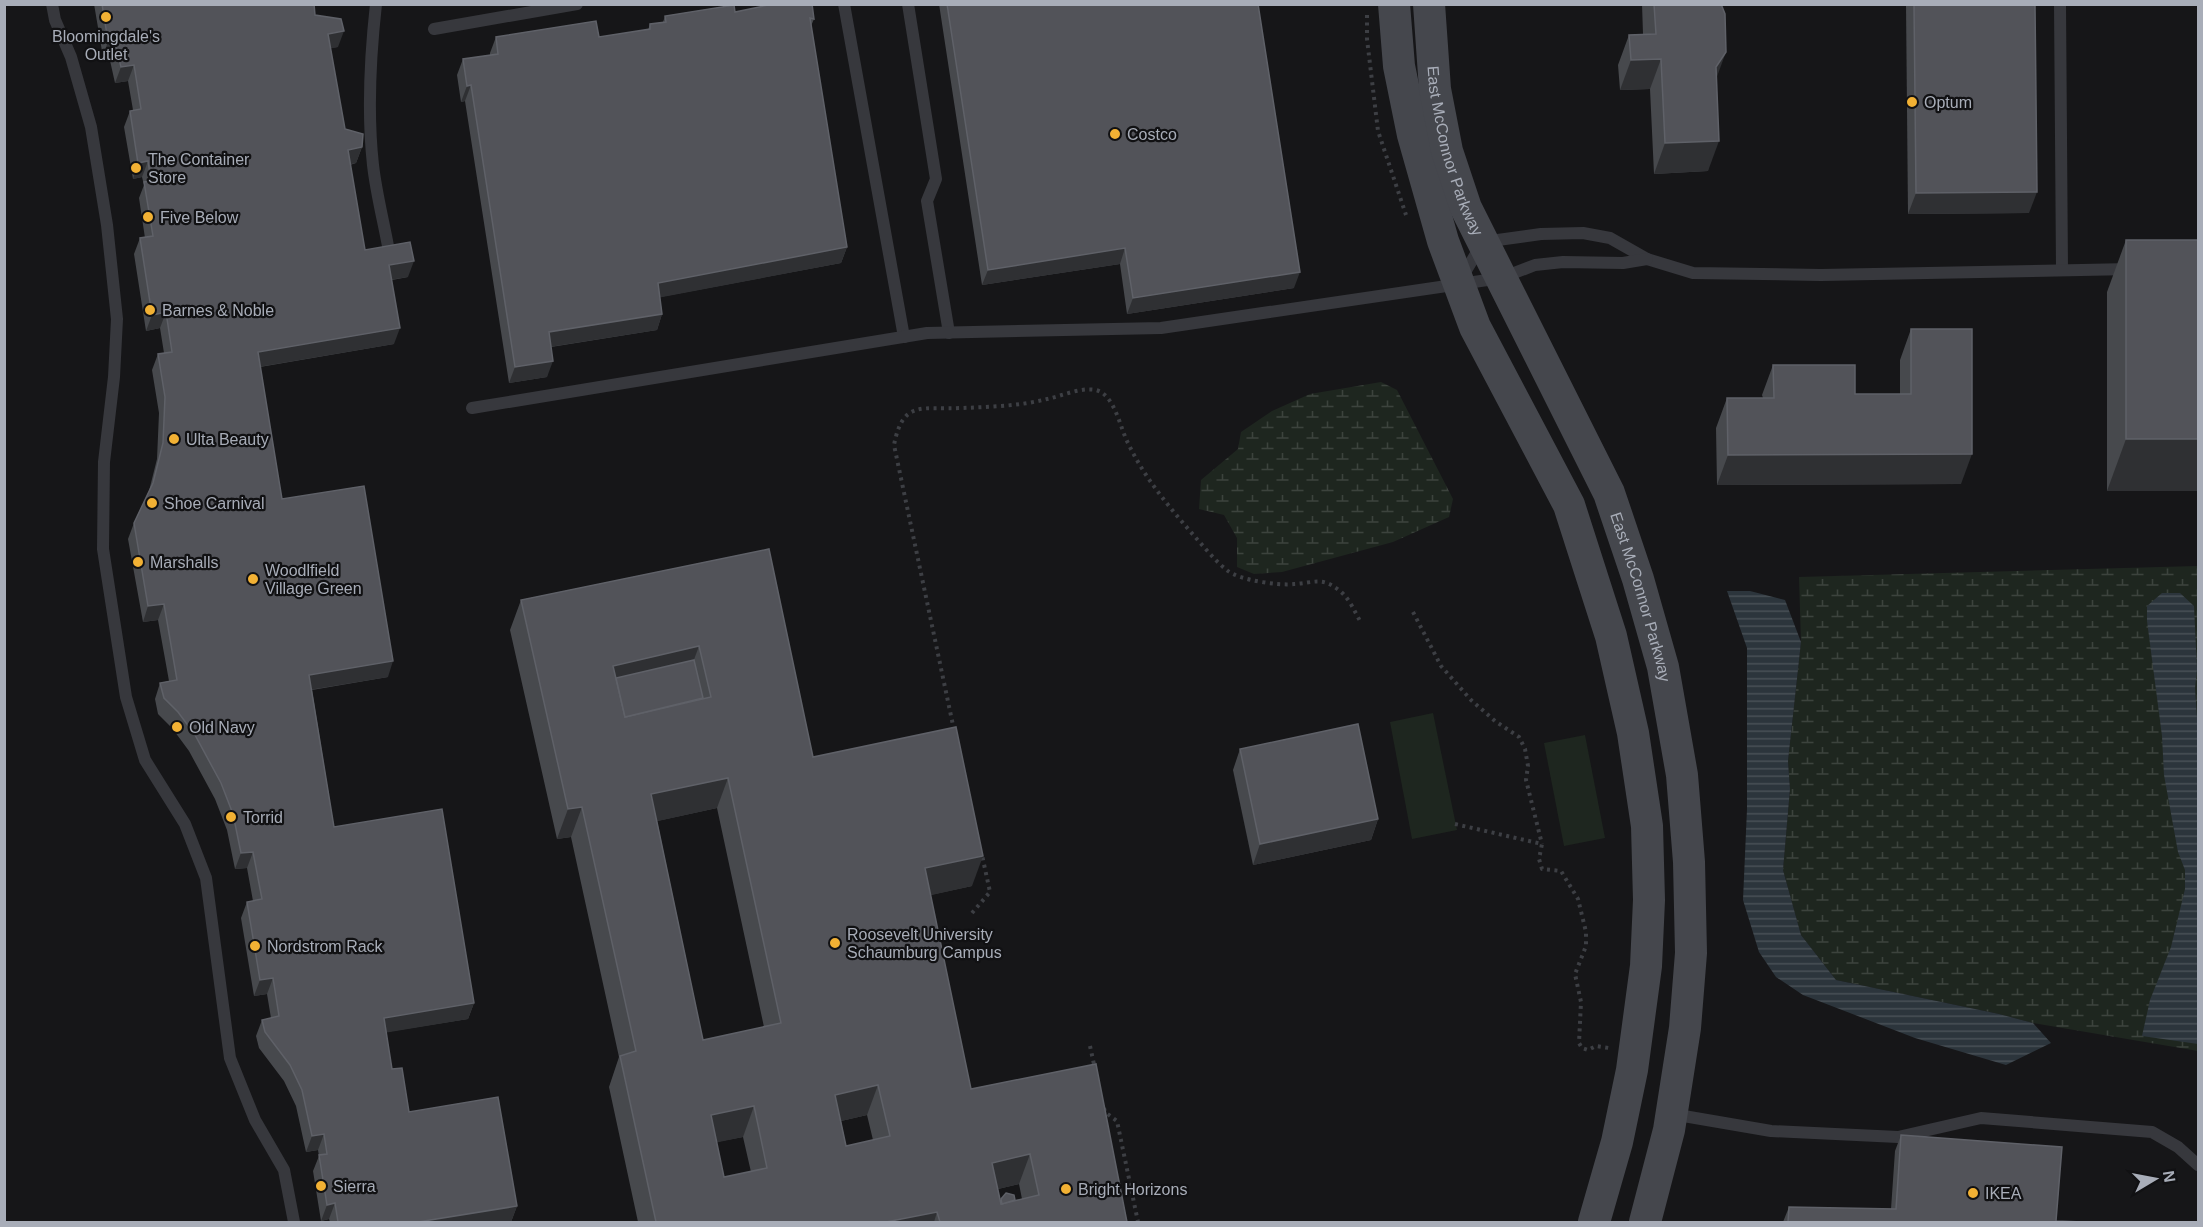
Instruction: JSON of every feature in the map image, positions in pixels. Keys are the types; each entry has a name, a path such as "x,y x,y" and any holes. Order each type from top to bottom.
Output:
{"street":[{"path":"1394,4 1399,66 1413,135 1443,241 1475,327 1569,505 1611,636 1633,733 1647,826 1649,900 1646,966 1632,1070 1617,1142 1594,1222"},
{"name":"East McConnor Parkway","path":"1429,4 1435,89 1447,151 1466,208 1609,493 1638,579 1663,667 1682,775 1689,862 1691,953 1685,1028 1671,1114 1645,1222"}],"lane":[{"path":"52,4 55,20 71,57 91,128 117,319 114,377 104,462 103,549 126,697 145,760 185,824 206,878 230,1058 255,1120 284,1170 294,1222"},
{"path":"376,4 370,57 370,122 373,166 388,246"},
{"path":"434,29 577,4"},
{"path":"844,4 904,337"},
{"path":"908,4 936,179 927,201 949,333"},
{"path":"2060,4 2062,270"},
{"path":"1459,283 1483,242 1541,234 1583,233 1610,238 1647,259 1693,273 1821,275 2139,269"},
{"path":"472,408 927,333 1161,328 1501,278 1535,265 1563,262 1623,263 1647,259"},
{"path":"1671,1114 1771,1131 1898,1137 1982,1119 2152,1132 2178,1148 2199,1165"}],"path":[{"path":"1366,4 1367,39 1378,131 1409,224"},
{"path":"954,730 894,446 898,425 907,414 920,408 1005,405 1047,400 1068,392 1095,390 1103,394 1113,407 1141,470 1168,506 1229,572 1247,579 1293,585 1314,580 1326,582 1342,592 1360,621"},
{"path":"1413,612 1441,666 1471,700 1495,721 1519,737 1528,765 1526,780 1542,844 1539,859 1542,869 1561,871 1578,899 1584,919 1586,946 1575,974 1581,1002 1579,1043 1582,1048 1588,1050 1596,1046 1612,1049"},
{"path":"1455,824 1542,844"},
{"path":"972,913 990,892 980,846"},
{"path":"1090,1046 1097,1079"},
{"path":"1102,1101 1105,1112 1117,1120 1138,1222"}],"green space":[{"path":"1381,382 1397,390 1453,499 1449,517 1393,542 1282,572 1254,574 1237,567 1237,538 1224,515 1199,509 1201,480 1238,449 1241,432 1272,411 1310,394"},
{"path":"2198,566 2198,1051 2033,1023 1836,980 1801,935 1783,870 1790,789 1788,761 1801,642 1799,577"},
{"path":"1433,713 1457,830 1412,839 1390,722"},
{"path":"1585,735 1605,838 1564,846 1544,743"}],"shaded area":[{"path":"1727,591 1750,591 1785,600 1801,642 1788,761 1790,789 1783,870 1801,935 1836,980 2033,1023 2051,1043 2006,1065 1915,1038 1803,995 1776,977 1759,952 1743,900 1747,809 1747,648"},
{"path":"2162,593 2180,593 2194,606 2198,734 2198,1044 2142,1036 2150,1000 2171,947 2185,889 2185,870 2178,852 2164,775 2162,736 2147,621 2147,606"}],"building":[{"name":"Woodlfield Village Green","path":"102,4 314,4 315,15 341,19 344,31 328,34 345,129 363,134 362,147 348,150 365,250 410,242 414,261 389,265 400,328 258,352 282,499 364,486 393,661 309,675 334,827 442,809 474,1003 384,1018 392,1069 402,1068 409,1112 498,1097 517,1206 418,1222 338,1222 335,1203 327,1205 319,1155 327,1154 324,1134 312,1136 302,1090 290,1065 265,1032 262,1020 279,1016 273,978 260,980 247,902 262,899 253,852 241,853 233,814 221,783 195,735 164,698 160,683 177,680 164,604 148,606 134,523 153,483 163,443 165,397 158,354 172,352 166,312 152,315 140,238 153,236 144,182 151,181 148,161 138,163 130,111 141,109 134,65 121,67 114,40 108,41"},
{"path":"773,4 812,4 814,19 810,18 847,247 658,283 662,314 549,332 553,361 515,367 471,85 467,86 463,59 498,54 496,37 596,21 599,37 650,29 650,24 666,22 665,16 734,5 735,12"},
{"name":"Costco","path":"947,4 1258,4 1300,272 1133,298 1125,248 988,270"},
{"path":"1654,4 1721,4 1725,14 1726,52 1716,67 1719,141 1665,143 1661,59 1631,60 1629,35 1656,34"},
{"path":"1914,4 2035,4 2037,192 1916,193"},
{"path":"2126,240 2199,240 2199,439 2126,439"},
{"path":"1911,329 1972,329 1972,454 1728,455 1727,398 1774,398 1773,365 1855,365 1855,394 1911,394"},
{"name":"Roosevelt University Schaumburg Campus","path":"769,549 813,757 956,727 983,856 925,868 971,1089 1096,1064 1127,1222 940,1222 937,1212 886,1222 656,1222 620,1056 636,1051 582,807 568,809 521,600","holes":["699,646 711,697 625,717 613,666","728,778 781,1023 703,1040 651,794","878,1085 890,1136 846,1146 835,1095","754,1106 767,1168 724,1177 711,1115","1030,1154 1039,1195 1001,1204 992,1163"]},
{"path":"694,660 703,698 625,717 616,678"},
{"path":"1358,724 1378,819 1260,844 1240,749"},
{"name":"IKEA","path":"1901,1135 2062,1147 2056,1221 2083,1222 1788,1222 1789,1207 1896,1209"},
{"path":"1006,1193 1014,1195 1015,1200 1002,1204 1001,1199"}],"place":[{"name":"Bloomingdale's Outlet","path":"106,17"},
{"name":"Optum","path":"1912,102"},
{"name":"Costco","path":"1115,134"},
{"name":"The Container Store","path":"136,168"},
{"name":"Five Below","path":"148,217"},
{"name":"Barnes & Noble","path":"150,310"},
{"name":"Ulta Beauty","path":"174,439"},
{"name":"Shoe Carnival","path":"152,503"},
{"name":"Marshalls","path":"138,562"},
{"name":"Woodlfield Village Green","path":"253,579"},
{"name":"Old Navy","path":"177,727"},
{"name":"Torrid","path":"231,817"},
{"name":"Roosevelt University Schaumburg Campus","path":"835,943"},
{"name":"Nordstrom Rack","path":"255,946"},
{"name":"Sierra","path":"321,1186"},
{"name":"Bright Horizons","path":"1066,1189"},
{"name":"IKEA","path":"1973,1193"}]}
